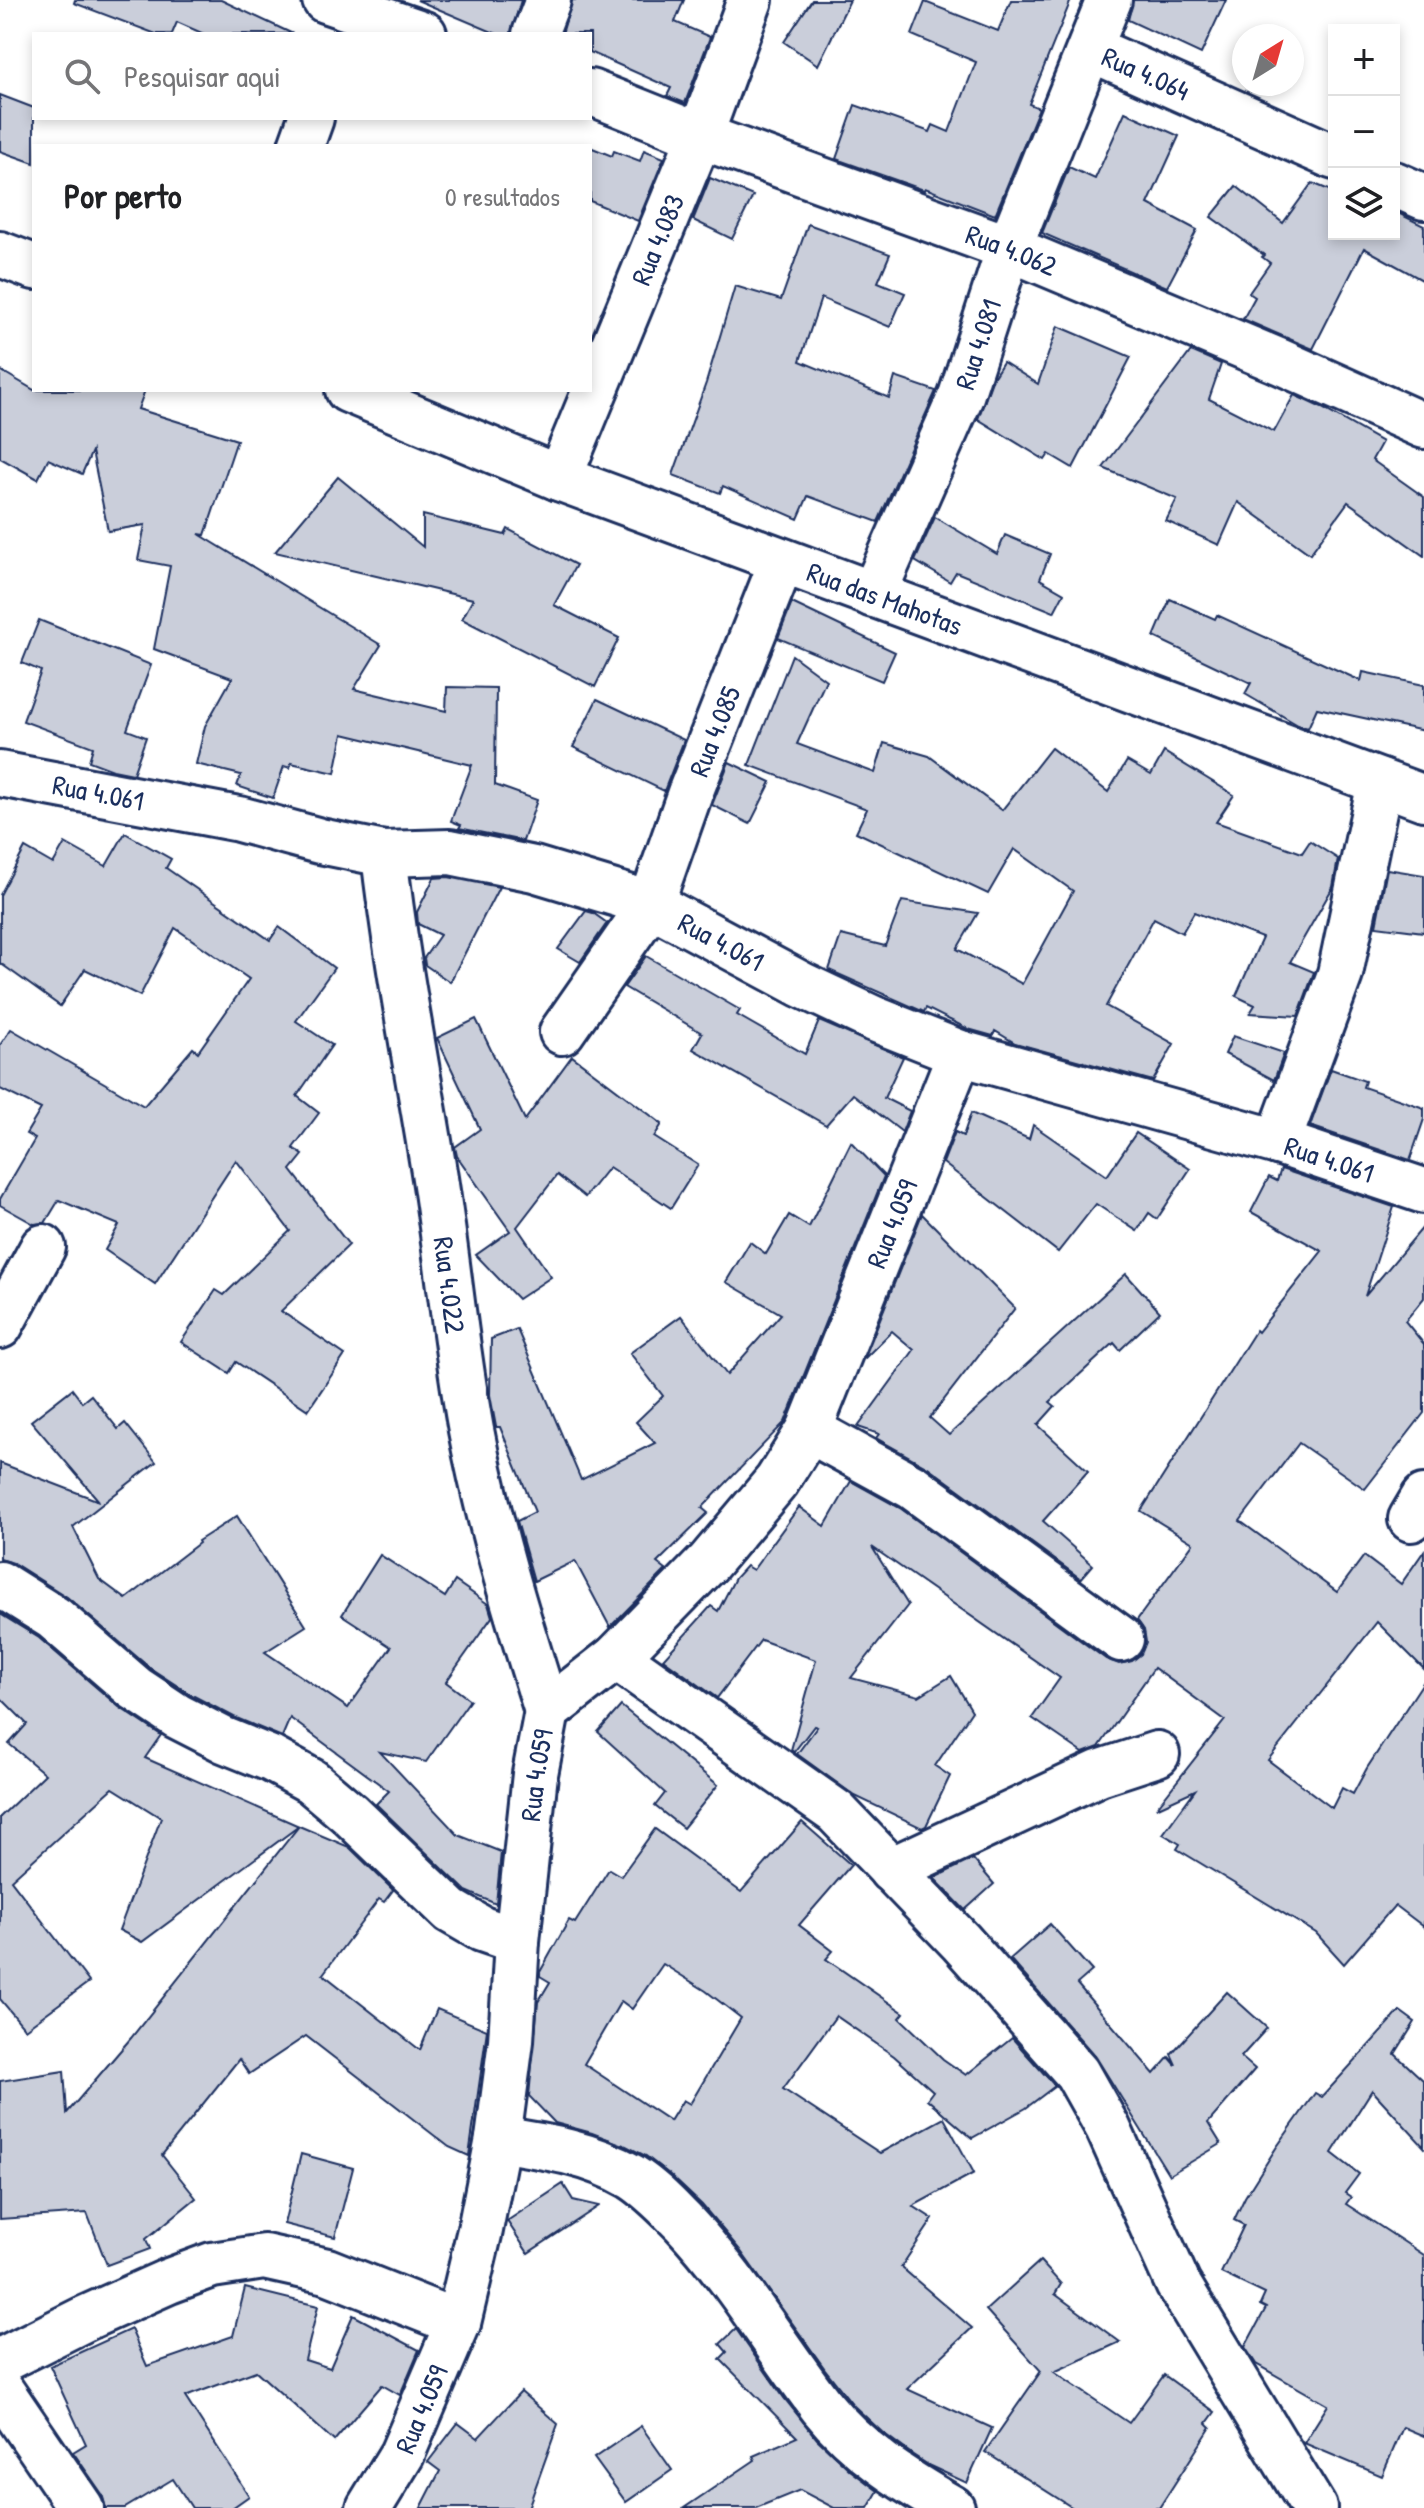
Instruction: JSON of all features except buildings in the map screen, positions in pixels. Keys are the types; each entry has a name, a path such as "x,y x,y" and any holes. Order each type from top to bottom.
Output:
{"street":[{"path":"536,32 548,0"},
{"name":"Rua 4.083","path":"559,478 700,136 750,0"},
{"name":"Rua 4.081","path":"873,595 961,396 1009,248 1109,0"},
{"path":"338,15 415,32"},
{"name":"Rua 4.064","path":"1091,49 1328,154"},
{"name":"Rua 4.062","path":"592,93 700,136 1009,248 1281,362 1424,426"},
{"path":"302,144 310,120"},
{"path":"1400,187 1424,197"},
{"path":"0,254 32,266"},
{"name":"Rua das Mahotas","path":"353,392 559,478 1424,798"},
{"name":"Rua 4.085","path":"562,1032 651,904 690,793 782,561"},
{"name":"Rua 4.061","path":"0,774 239,819 384,854 450,852 534,869 651,904 802,985 872,1018 960,1053 1278,1142 1424,1191"},
{"path":"1278,1142 1340,974 1380,782"},
{"name":"Rua 4.022","path":"384,854 392,932 434,1173 472,1433 513,1604 547,1711"},
{"name":"Rua 4.059","path":"369,2508 402,2454 458,2323 498,2139 511,2041 517,1941 535,1774 547,1711 616,1657 709,1562 777,1481 809,1430 960,1053"},
{"path":"0,1326 43,1247"},
{"path":"809,1430 913,1487 1121,1639"},
{"path":"0,1584 54,1618 135,1688 177,1716 311,1781 451,1911 482,1929 517,1941"},
{"path":"616,1657 836,1812 961,1942 1077,2073 1108,2128 1178,2284 1314,2508"},
{"path":"891,1870 1099,1773 1157,1754"},
{"path":"498,2139 558,2149 596,2160 633,2178 664,2202 702,2241 824,2410 885,2466 952,2508"},
{"path":"0,2361 169,2281 212,2265 264,2257 327,2271 458,2323"},
{"path":"0,2389 81,2508"}]}
